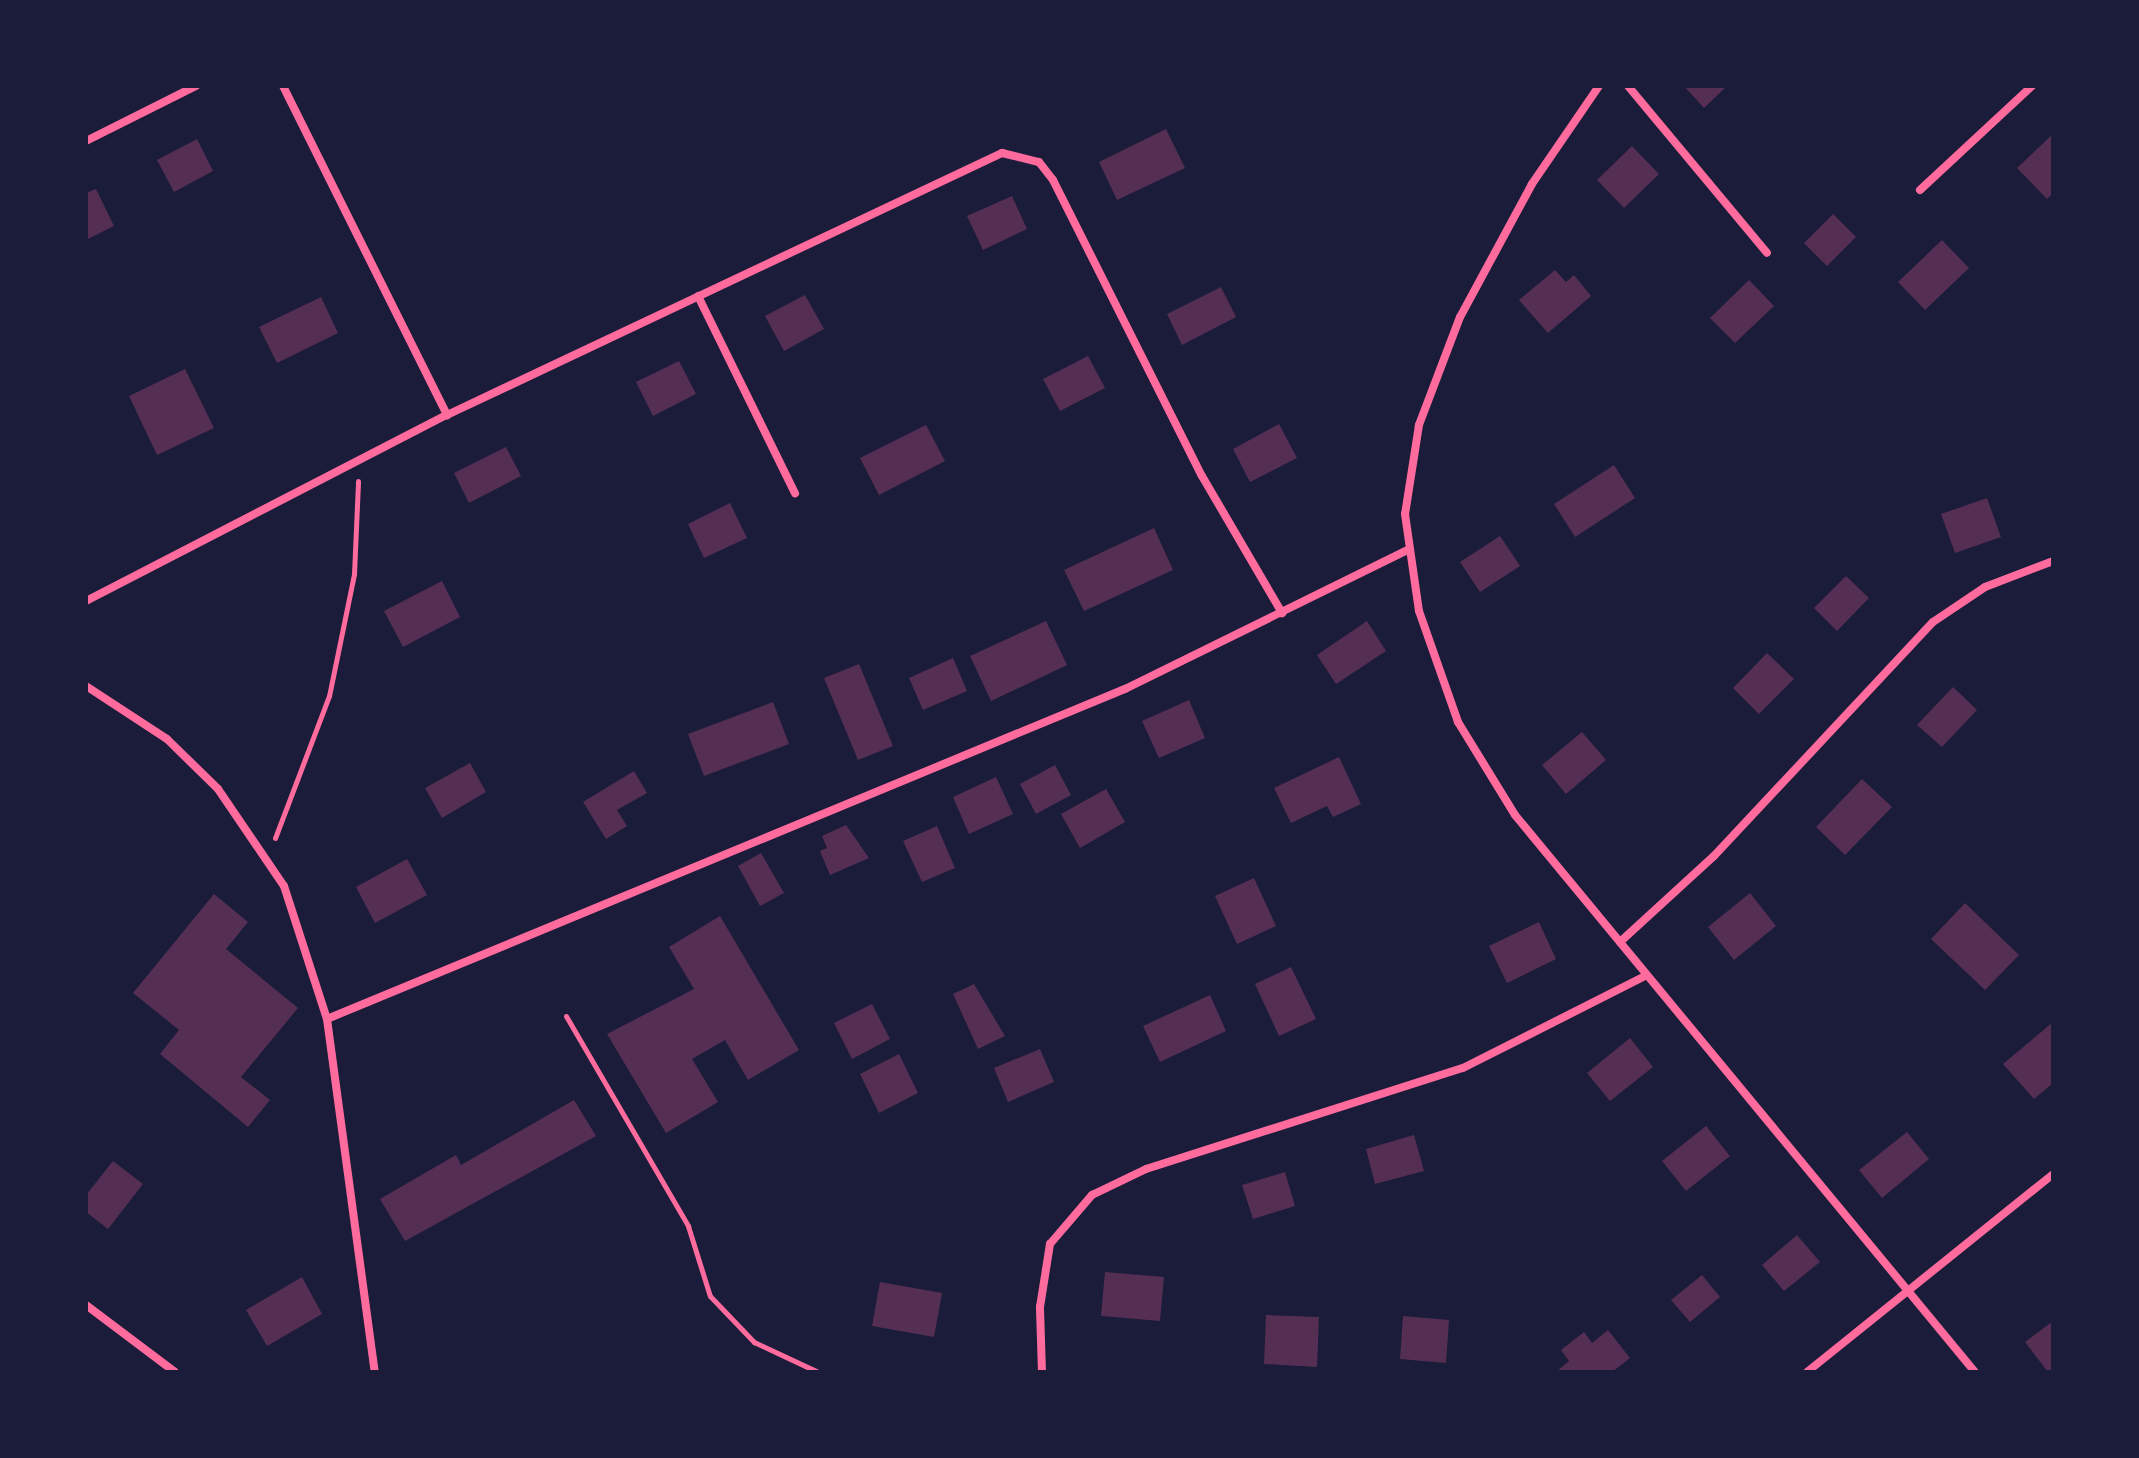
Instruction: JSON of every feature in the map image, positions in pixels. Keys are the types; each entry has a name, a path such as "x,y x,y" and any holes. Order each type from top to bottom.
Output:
{"street":[{"path":"86,141 196,86"},
{"path":"283,86 447,415"},
{"path":"1599,86 1532,184 1460,317 1410,464 1407,550 1419,611 1476,757 1645,976 1975,1372"},
{"path":"1628,86 1767,253"},
{"path":"1920,190 2032,86"},
{"path":"86,601 447,415 972,162 1018,154 1039,162 1053,180 1202,476 1282,613"},
{"path":"698,296 795,493"},
{"path":"327,1019 972,754 1282,613 1407,550"},
{"path":"1620,942 1714,856 1933,622 1985,587 2053,561"},
{"path":"86,686 167,739 218,789 268,857 309,946 327,1019 375,1372"},
{"path":"1042,1372 1040,1307 1050,1244 1092,1195 1146,1169 1463,1068 1645,976"},
{"path":"1807,1372 1908,1295 2053,1174"},
{"path":"86,1305 175,1372"}],"path":[{"path":"268,857 329,696 354,574 359,460"},
{"path":"566,1016 688,1226 710,1296 754,1342 818,1372"}],"building":[{"path":"1684,86 1727,86 1704,108"},
{"path":"1166,129 1185,168 1117,200 1099,162"},
{"path":"2053,134 2053,193 2047,199 2017,168"},
{"path":"197,139 213,171 174,192 157,160"},
{"path":"1632,146 1659,174 1624,208 1597,180"},
{"path":"96,189 114,226 86,240 86,193"},
{"path":"1012,196 1027,229 983,250 967,216"},
{"path":"1833,214 1856,237 1827,266 1804,243"},
{"path":"1942,240 1969,268 1925,310 1898,282"},
{"path":"1555,270 1566,282 1574,275 1591,296 1548,333 1519,300"},
{"path":"1749,280 1774,306 1735,343 1710,318"},
{"path":"1221,287 1236,317 1182,345 1167,314"},
{"path":"805,295 824,329 784,351 765,316"},
{"path":"321,297 338,333 277,363 259,327"},
{"path":"1088,356 1105,388 1060,411 1043,379"},
{"path":"679,361 696,394 653,416 636,382"},
{"path":"185,369 214,428 157,455 129,396"},
{"path":"1279,424 1297,458 1250,482 1233,449"},
{"path":"926,425 945,461 879,495 860,458"},
{"path":"506,447 521,476 469,503 454,473"},
{"path":"1614,465 1635,498 1575,537 1554,504"},
{"path":"1987,498 2001,537 1955,553 1941,514"},
{"path":"730,503 747,538 704,558 688,524"},
{"path":"1154,528 1173,570 1084,611 1064,570"},
{"path":"1500,536 1520,566 1480,592 1460,562"},
{"path":"1846,576 1869,598 1837,631 1814,608"},
{"path":"442,581 460,617 403,647 384,611"},
{"path":"1046,621 1067,665 991,701 970,656"},
{"path":"1367,621 1386,651 1336,684 1317,655"},
{"path":"1767,653 1794,679 1759,714 1733,688"},
{"path":"953,658 967,691 923,710 909,678"},
{"path":"859,664 893,746 858,760 824,678"},
{"path":"1953,687 1977,710 1942,747 1917,725"},
{"path":"1189,700 1205,738 1159,758 1142,721"},
{"path":"773,702 789,744 704,776 688,734"},
{"path":"1582,732 1606,760 1566,794 1542,765"},
{"path":"1339,757 1361,804 1333,817 1327,806 1291,823 1274,788"},
{"path":"470,763 486,792 442,818 425,788"},
{"path":"1055,765 1071,795 1036,814 1020,784"},
{"path":"634,771 647,793 617,810 627,826 606,839 583,802"},
{"path":"996,777 1013,814 969,834 953,797"},
{"path":"1862,779 1892,807 1845,855 1816,827"},
{"path":"1106,789 1125,822 1080,848 1061,814"},
{"path":"846,825 869,858 830,875 820,851 827,848 822,836"},
{"path":"937,826 955,868 922,882 903,841"},
{"path":"761,853 784,893 760,906 738,866"},
{"path":"407,859 427,895 375,923 356,887"},
{"path":"1254,878 1276,926 1237,944 1215,896"},
{"path":"1750,893 1776,926 1734,960 1708,927"},
{"path":"214,894 248,922 226,949 298,1008 241,1077 270,1100 248,1127 160,1054 179,1030 133,993"},
{"path":"1965,903 2019,955 1985,990 1931,939"},
{"path":"720,916 799,1050 748,1080 725,1040 692,1059 718,1102 666,1133 607,1034 694,989 669,947"},
{"path":"1539,922 1556,959 1507,983 1489,946"},
{"path":"1291,967 1316,1019 1279,1036 1255,984"},
{"path":"974,984 1005,1036 978,1049 953,994"},
{"path":"1210,995 1226,1031 1160,1062 1143,1026"},
{"path":"872,1004 890,1039 852,1059 834,1023"},
{"path":"2053,1022 2053,1083 2034,1099 2003,1064"},
{"path":"1630,1038 1653,1067 1610,1101 1587,1073"},
{"path":"1040,1049 1054,1082 1008,1102 994,1068"},
{"path":"899,1054 918,1093 879,1113 860,1074"},
{"path":"574,1100 596,1136 405,1241 380,1199 456,1155 461,1165"},
{"path":"1706,1126 1730,1156 1686,1191 1662,1161"},
{"path":"1907,1132 1929,1159 1882,1198 1859,1170"},
{"path":"1414,1135 1424,1171 1375,1184 1366,1149"},
{"path":"113,1161 143,1184 108,1229 86,1212 86,1195"},
{"path":"1285,1172 1295,1206 1253,1219 1242,1185"},
{"path":"1797,1235 1820,1262 1784,1291 1762,1265"},
{"path":"1105,1272 1164,1277 1160,1321 1101,1316"},
{"path":"1702,1275 1720,1297 1690,1322 1671,1300"},
{"path":"302,1277 322,1314 267,1346 246,1310"},
{"path":"880,1282 942,1293 934,1337 872,1326"},
{"path":"1266,1315 1319,1317 1317,1367 1264,1364"},
{"path":"1403,1316 1449,1320 1446,1363 1400,1359"},
{"path":"2053,1321 2053,1372 2048,1372 2025,1342"},
{"path":"1608,1330 1630,1358 1612,1372 1556,1372 1569,1361 1561,1350 1584,1332 1592,1343"}]}
